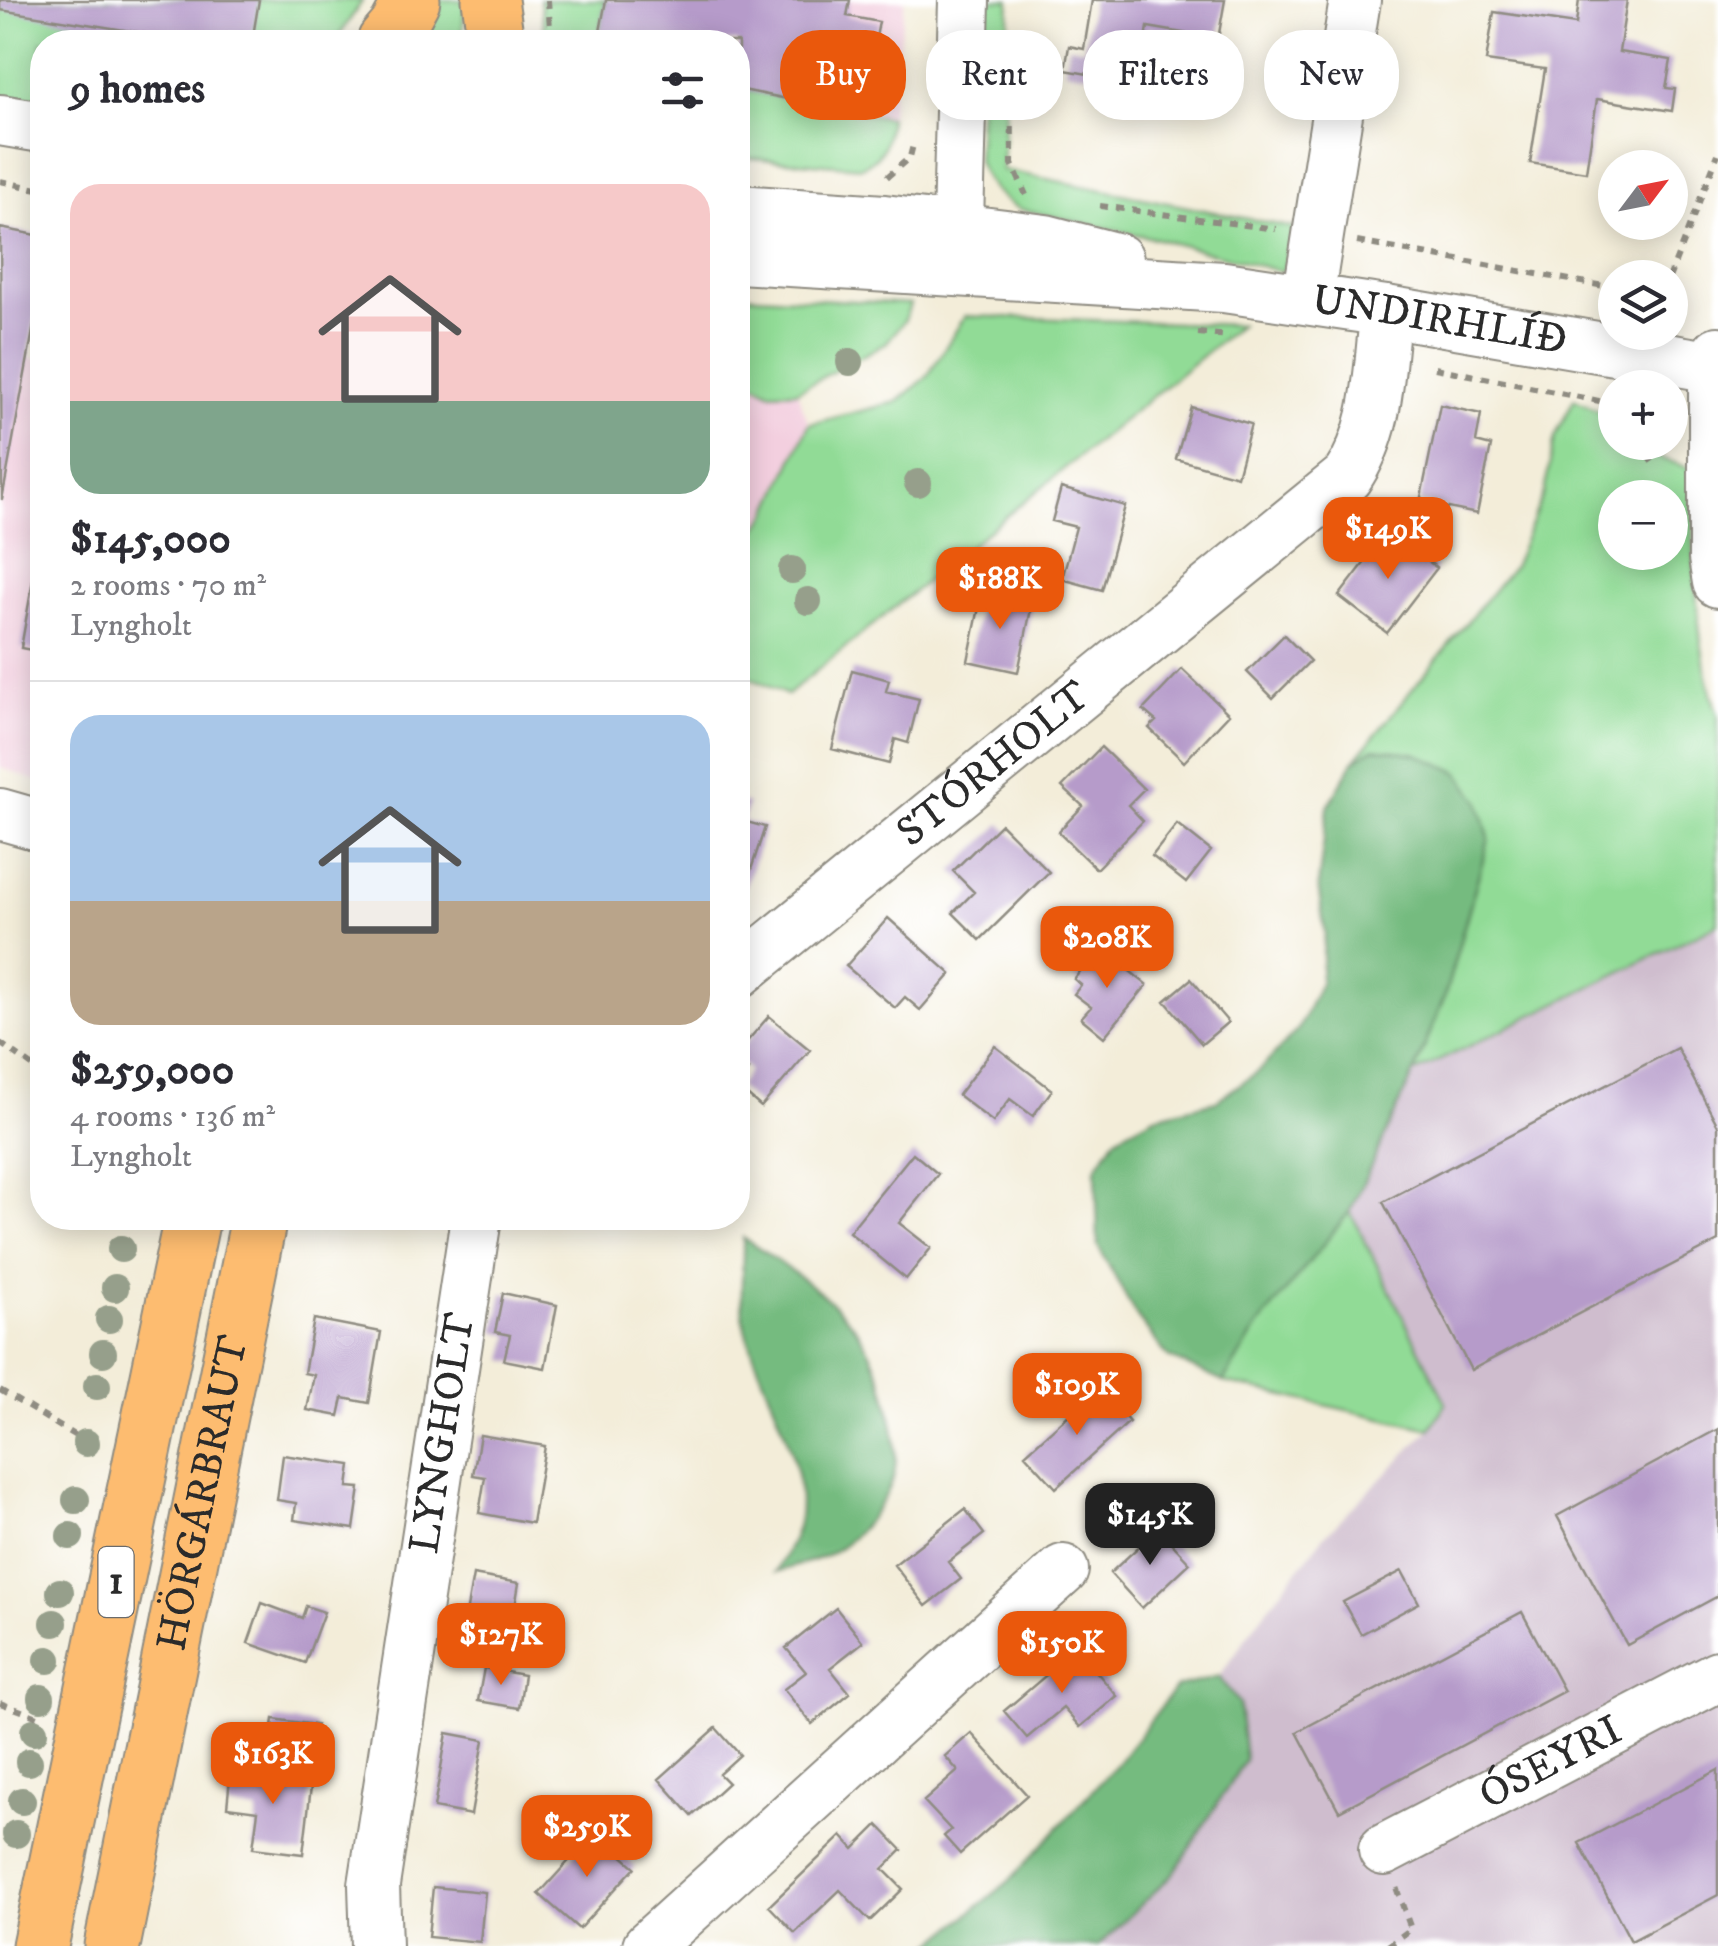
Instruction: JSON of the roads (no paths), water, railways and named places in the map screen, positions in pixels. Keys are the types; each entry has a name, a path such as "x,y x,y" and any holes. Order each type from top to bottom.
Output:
{"highway":[{"path":"394,30 412,0"},
{"path":"490,0 494,30"},
{"name":"HÖRGÁRBRAUT","path":"40,1946 189,1230"},
{"name":"HÖRGÁRBRAUT","path":"112,1946 258,1230"}],"street":[{"path":"957,250 964,0"},
{"path":"1308,299 1355,0"},
{"path":"0,120 30,126"},
{"path":"0,155 30,160"},
{"name":"UNDIRHLÍÐ","path":"750,211 884,220 957,250"},
{"name":"UNDIRHLÍÐ","path":"750,258 957,250 1308,299 1383,334 1716,359"},
{"name":"STÓRHOLT","path":"750,963 1347,477 1370,432 1383,334"},
{"path":"1716,359 1714,558 1718,582"},
{"path":"0,814 30,823"},
{"name":"LYNGHOLT","path":"376,1946 374,1885 474,1230"},
{"path":"648,1946 1063,1570"},
{"name":"ÓSEYRI","path":"1384,1850 1718,1676"}]}
